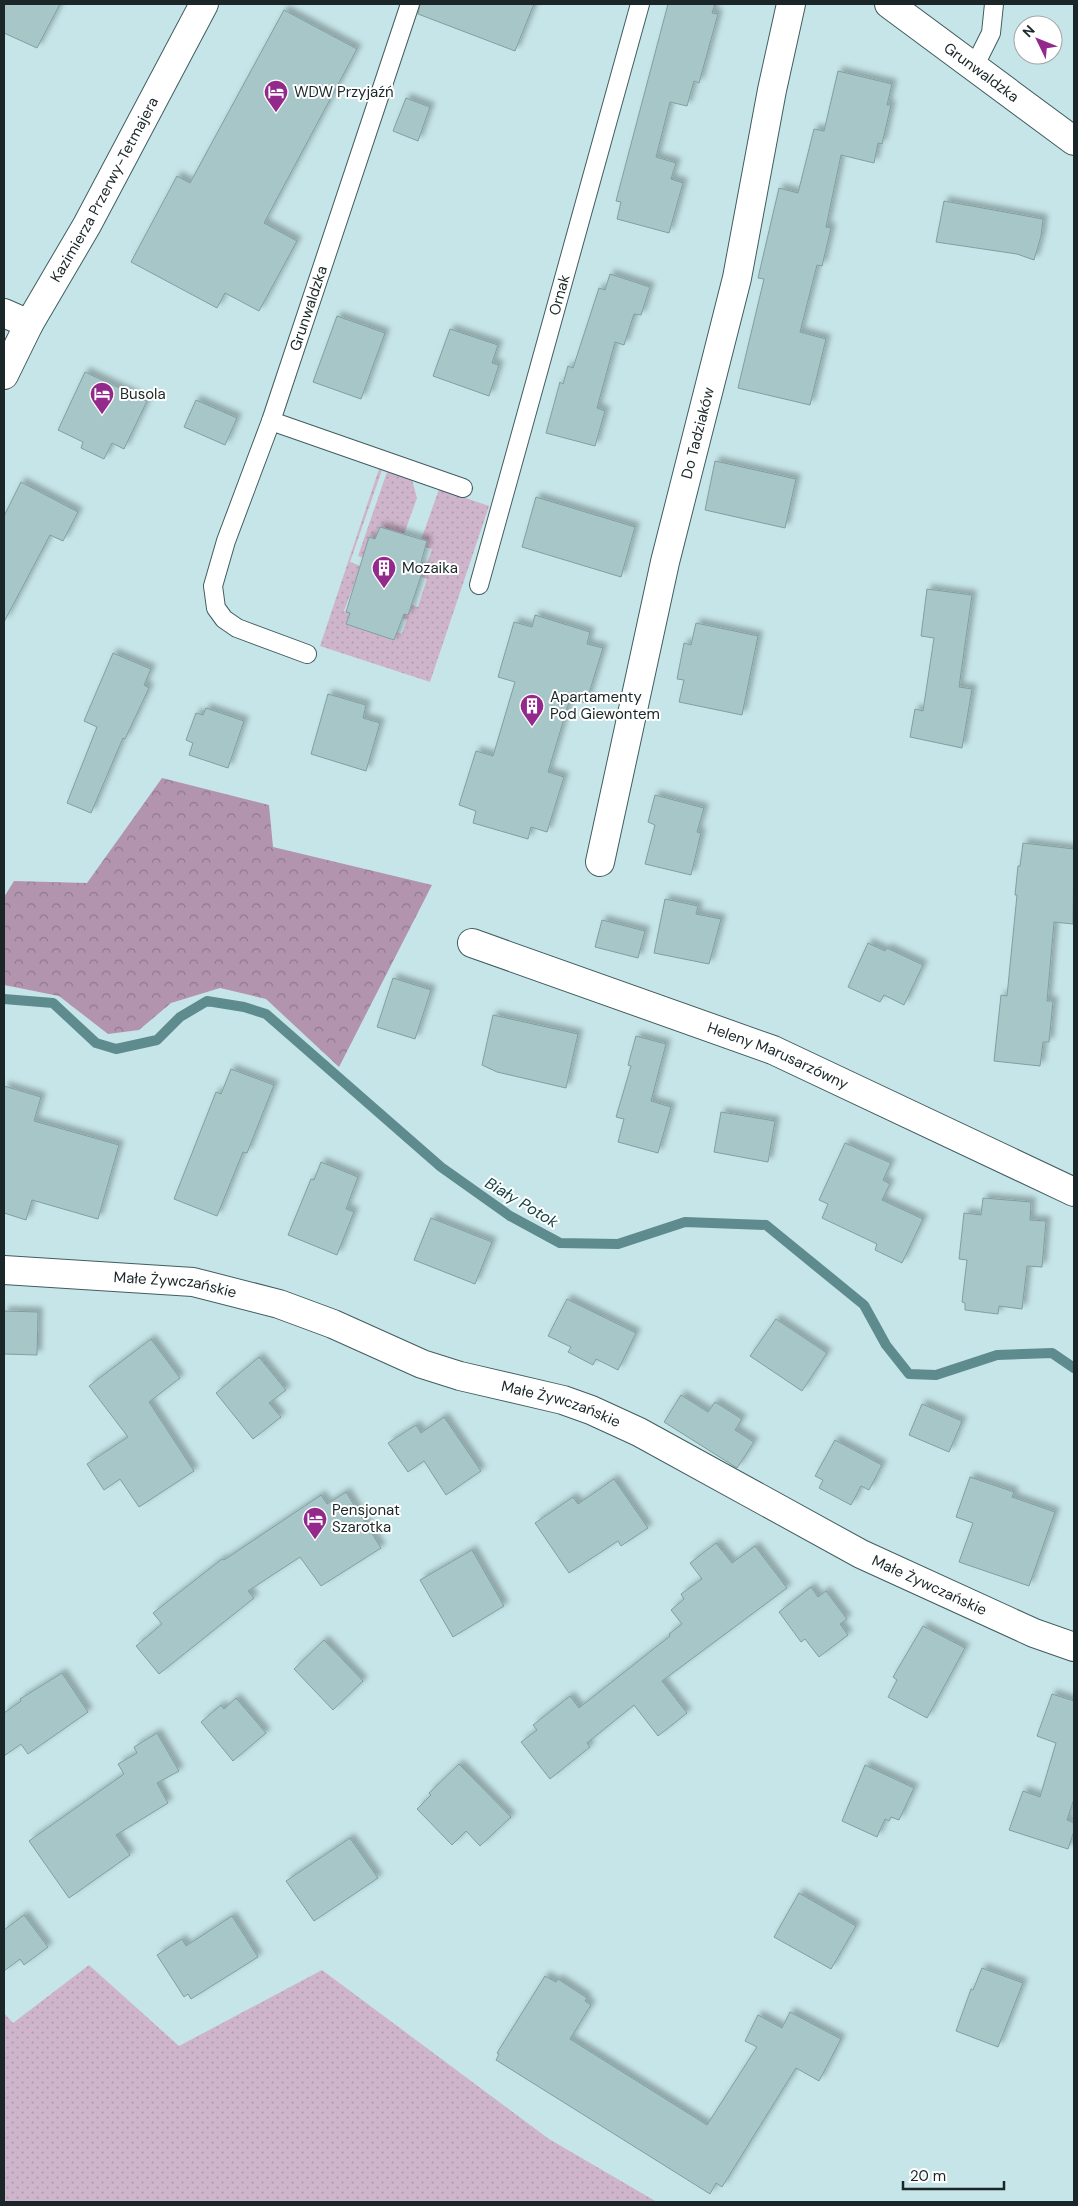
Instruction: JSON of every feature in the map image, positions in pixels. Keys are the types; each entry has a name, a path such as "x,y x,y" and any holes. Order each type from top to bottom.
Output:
{"street":[{"name":"Kazimierza Przerwy-Tetmajera","path":"4,375 29,324 87,225 204,4"},
{"name":"Do Tadziaków","path":"600,862 666,562 737,278 772,90 791,4"},
{"name":"Grunwaldzka","path":"889,4 1074,141"},
{"path":"4,313 29,324"},
{"name":"Heleny Marusarzówny","path":"472,943 773,1050 1074,1192"},
{"name":"Małe Żywczańskie","path":"4,1270 194,1282 279,1304 333,1324 422,1364 460,1376 563,1400 591,1410 639,1432 861,1554 1034,1634 1074,1647"}],"lane":[{"name":"Grunwaldzka","path":"307,654 237,628 224,619 216,608 213,586 226,541 271,421 410,4"},
{"name":"Ornak","path":"479,585 640,4"},
{"path":"974,66 991,33 994,4"},
{"path":"271,421 463,488"}],"shaded area":[{"path":"379,469 382,470 350,562 361,566 344,611 349,613 351,610 350,619 348,618 346,624 352,626 353,624 388,635 387,638 393,640 394,631 402,634 407,620 399,617 401,613 408,615 409,604 418,607 427,579 419,576 424,567 418,565 418,561 427,564 432,549 422,546 427,541 423,539 420,543 439,489 489,506 430,682 320,646"},
{"path":"387,472 412,480 417,498 403,537 380,527 378,532 380,533 374,541 374,538 369,537 364,558 358,556"},
{"path":"89,1965 179,2046 322,1970 549,2139 657,2202 4,2202 4,2013 13,2023"}],"green space":[{"path":"162,778 269,805 273,847 432,885 339,1067 266,999 220,988 171,1003 139,1030 108,1034 59,996 4,985 4,897 14,881 87,883"}],"building":[{"path":"4,4 60,4 37,48 4,33"},
{"path":"420,4 534,4 515,51 418,14"},
{"path":"668,4 715,4 712,13 718,14 699,83 694,81 687,106 670,102 656,157 676,163 671,179 683,183 669,233 617,219 621,202 616,201"},
{"name":"WDW Przyjaźń","path":"284,10 357,49 264,223 297,241 259,311 225,293 217,308 131,262 177,176 190,183"},
{"path":"838,71 892,84 887,105 891,105 882,144 878,143 874,163 841,155 826,227 831,228 822,266 817,265 800,332 826,339 810,405 738,388 764,279 758,278 779,188 798,193 814,129 824,131"},
{"path":"406,98 430,107 418,141 393,131"},
{"path":"944,201 1043,219 1041,236 1034,260 1017,254 936,242"},
{"path":"610,274 650,287 641,315 634,314 624,345 615,342 597,408 605,411 595,446 546,433 560,382 563,384 568,366 573,368 599,288 605,290"},
{"path":"337,316 385,333 361,399 313,382"},
{"path":"450,329 498,345 492,363 499,365 489,396 433,376"},
{"name":"Busola","path":"85,372 147,401 124,449 112,443 104,459 81,448 83,442 58,430"},
{"path":"196,400 237,418 225,445 184,427"},
{"path":"715,461 796,479 785,528 705,510"},
{"path":"21,482 78,512 63,541 50,535 4,622 4,516"},
{"path":"536,497 635,527 621,577 522,547"},
{"name":"Mozaika","path":"380,527 427,541 420,566 424,567 408,615 404,614 394,640 346,624 350,613 346,612 369,537 375,539"},
{"path":"927,589 972,595 959,687 972,689 962,748 910,737 915,709 923,711 934,638 921,636"},
{"name":"Apartamenty Pod Giewontem","path":"535,615 590,632 587,644 603,648 586,703 570,699 548,772 564,777 547,832 531,827 528,839 473,823 476,811 459,805 476,751 493,756 515,682 498,677 514,622 532,627"},
{"path":"696,623 758,636 742,715 679,702 684,680 677,679 684,643 691,645"},
{"path":"113,653 151,669 144,685 149,688 125,739 123,738 91,813 67,803 97,727 84,721"},
{"path":"328,694 366,705 363,718 380,723 366,771 311,754"},
{"path":"206,708 244,721 228,768 189,755 193,743 186,740 196,713 203,715"},
{"path":"655,795 704,808 697,832 701,833 691,875 645,864 655,825 648,822"},
{"path":"1023,843 1074,849 1073,924 1054,922 1047,1001 1053,1001 1049,1042 1043,1042 1040,1066 994,1061 1001,995 1007,996 1018,866 1020,866"},
{"path":"665,899 698,906 696,914 721,919 709,964 654,953"},
{"path":"602,920 645,931 638,958 595,947"},
{"path":"868,943 885,951 887,948 923,965 904,1005 884,995 880,1002 848,987"},
{"path":"393,978 431,990 415,1039 377,1027"},
{"path":"493,1015 578,1034 566,1088 497,1072 482,1065"},
{"path":"636,1036 666,1044 651,1101 671,1107 658,1153 618,1142 624,1119 616,1117 631,1066 628,1065"},
{"path":"231,1069 274,1085 247,1153 243,1152 217,1216 174,1199 216,1092 221,1094"},
{"path":"4,1086 41,1097 34,1121 119,1145 98,1219 32,1200 26,1220 4,1213"},
{"path":"721,1112 775,1121 768,1162 714,1152"},
{"path":"845,1143 891,1163 883,1180 890,1184 882,1200 923,1219 902,1263 875,1250 877,1244 822,1218 828,1204 819,1200"},
{"path":"321,1162 358,1177 346,1209 354,1212 337,1255 288,1235 311,1179 314,1180"},
{"path":"983,1198 1031,1202 1030,1220 1046,1221 1042,1267 1027,1266 1022,1309 999,1306 998,1314 965,1310 965,1303 962,1302 967,1260 959,1259 964,1213 981,1215"},
{"path":"431,1218 492,1242 475,1284 414,1260"},
{"path":"567,1299 636,1333 618,1370 596,1359 593,1365 568,1352 571,1347 548,1336"},
{"path":"4,1311 38,1312 37,1355 4,1354"},
{"path":"776,1319 827,1353 802,1391 750,1356"},
{"path":"151,1339 180,1378 149,1402 194,1471 139,1507 120,1479 104,1490 87,1464 128,1437 89,1386"},
{"path":"259,1357 286,1390 269,1403 281,1417 253,1439 216,1393"},
{"path":"681,1395 708,1412 715,1402 742,1419 735,1430 754,1442 737,1468 664,1422"},
{"path":"922,1404 962,1421 949,1452 909,1435"},
{"path":"444,1417 481,1471 446,1495 424,1461 408,1472 388,1443 416,1425 421,1433"},
{"path":"835,1440 882,1465 869,1490 861,1486 851,1505 819,1488 823,1480 815,1476"},
{"path":"970,1477 1014,1492 1012,1497 1055,1512 1029,1586 959,1562 973,1523 956,1517"},
{"path":"614,1479 648,1528 621,1546 618,1541 569,1573 535,1523 573,1497 578,1504"},
{"path":"346,1492 381,1548 321,1586 300,1557 248,1591 254,1598 159,1674 136,1646 162,1624 153,1613 222,1559 224,1560 321,1495 327,1504"},
{"path":"716,1543 732,1563 755,1546 787,1588 662,1681 687,1713 658,1736 634,1705 587,1743 590,1747 550,1779 521,1742 537,1730 533,1725 570,1696 579,1708 670,1636 669,1634 682,1624 671,1610 684,1599 681,1594 702,1579 690,1563"},
{"path":"472,1550 504,1606 453,1637 420,1580"},
{"path":"811,1587 818,1597 826,1591 847,1619 840,1624 848,1635 819,1657 805,1639 801,1642 779,1612"},
{"path":"923,1626 965,1648 927,1718 888,1697 897,1680 893,1677"},
{"path":"324,1640 363,1681 333,1710 294,1669"},
{"path":"62,1673 88,1712 28,1754 21,1744 4,1756 4,1713 21,1701 20,1699"},
{"path":"1052,1694 1074,1701 1074,1799 1067,1820 1074,1823 1074,1831 1068,1849 1009,1830 1023,1791 1040,1797 1056,1743 1037,1736"},
{"path":"236,1698 266,1733 233,1761 201,1722 221,1705 224,1709"},
{"path":"157,1733 179,1771 157,1783 168,1803 116,1835 130,1855 69,1898 29,1841 124,1774 118,1764 137,1753 134,1747"},
{"path":"459,1764 511,1817 480,1846 466,1831 452,1845 417,1809 431,1795 429,1793"},
{"path":"865,1765 914,1788 899,1820 891,1817 889,1821 885,1819 877,1837 842,1821"},
{"path":"350,1838 378,1878 314,1921 286,1881"},
{"path":"799,1893 856,1926 831,1969 774,1937"},
{"path":"24,1915 48,1947 24,1965 20,1959 4,1971 4,1930"},
{"path":"232,1916 258,1957 191,1999 188,1994 184,1997 157,1955 182,1939 186,1946"},
{"path":"982,1968 1023,1983 998,2047 956,2031 971,1989 973,1990"},
{"path":"545,1976 556,1982 558,1979 587,1998 585,2001 591,2005 570,2039 707,2125 757,2047 745,2041 758,2015 782,2028 790,2012 841,2039 819,2081 796,2068 722,2187 716,2183 710,2194 496,2060 499,2054 497,2053"}],"waterway":[{"name":"Biały Potok","path":"4,999 53,1003 96,1043 116,1049 157,1040 180,1017 207,1001 244,1007 266,1014 441,1167 510,1216 560,1243 618,1244 685,1222 766,1225 864,1305 886,1345 909,1374 936,1375 997,1355 1052,1353 1074,1368"}],"place":[{"name":"WDW Przyjaźń","path":"276,113"},
{"name":"Busola","path":"102,415"},
{"name":"Mozaika","path":"384,589"},
{"name":"Apartamenty Pod Giewontem","path":"532,727"},
{"name":"Pensjonat Szarotka","path":"315,1540"}]}
